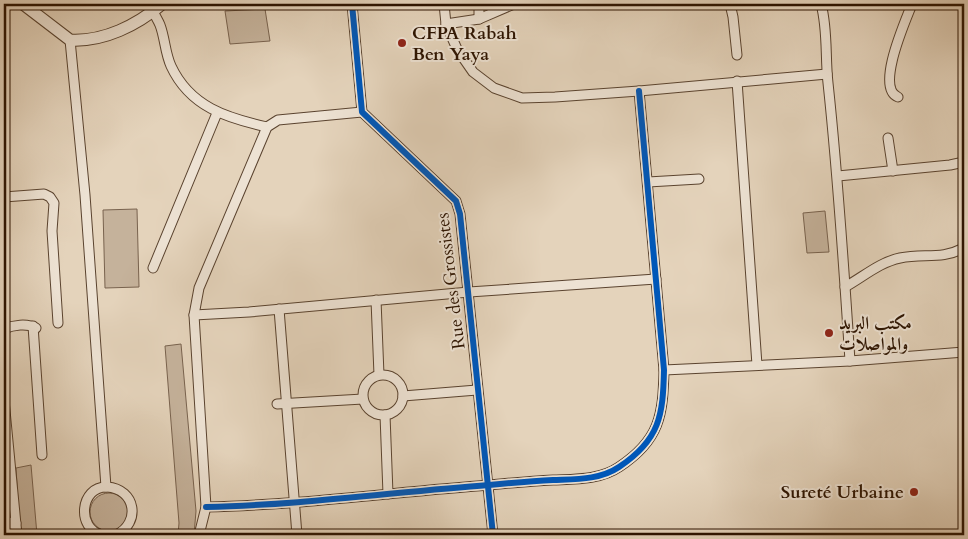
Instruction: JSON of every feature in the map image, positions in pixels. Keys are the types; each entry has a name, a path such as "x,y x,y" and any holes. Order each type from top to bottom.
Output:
{"street":[{"path":"23,4 70,40 87,40 113,34 158,7 160,25 171,66 180,81 203,104 217,113 235,120 267,127"},
{"path":"199,535 206,507 194,315 199,288 267,127 278,120 362,112 352,4"},
{"path":"444,4 446,24 457,50 473,72 494,88 522,98 639,91 827,74"},
{"path":"479,4 480,19"},
{"path":"446,24 480,19 514,4"},
{"path":"730,4 737,55"},
{"path":"821,4 827,35 827,74 838,176 850,361"},
{"path":"898,97 890,89 889,78 895,47 912,4"},
{"path":"70,40 85,195 106,487"},
{"path":"737,81 757,365"},
{"path":"206,507 295,502 489,485 580,480 617,468 634,456 648,442 658,422 663,402 664,370 639,91"},
{"name":"Rue des Grossistes","path":"362,112 456,201 460,214 469,292 493,535"},
{"path":"153,268 217,113"},
{"path":"888,138 893,171"},
{"path":"838,176 964,162"},
{"path":"648,182 699,180"},
{"path":"4,197 44,194 50,197 54,203 52,231 58,323"},
{"path":"845,288 888,261 902,258 951,255 964,248"},
{"path":"194,315 249,312 469,292 656,279"},
{"path":"376,300 379,375"},
{"path":"279,308 297,535"},
{"path":"4,329 11,326 36,328 42,455"},
{"path":"664,370 850,361 964,352"},
{"path":"386,375 393,377 399,382 403,396 399,407 385,415 373,413 365,404 363,391 366,383 372,378 386,375"},
{"path":"403,396 478,390"},
{"path":"277,404 287,405 363,399"},
{"path":"4,400 10,523 18,535"},
{"path":"385,415 388,494"},
{"path":"98,535 86,523 84,506 94,492 106,487 118,490 126,496 132,505 131,521 127,527 116,535"}],"shaded area":[{"path":"265,9 270,41 230,44 225,11"},
{"path":"137,209 139,287 105,288 103,210"},
{"path":"825,211 829,252 807,253 803,213"},
{"path":"181,344 196,511 194,535 178,535 179,523 165,346"},
{"path":"31,465 37,535 22,535 16,468"},
{"path":"109,493 116,494 122,499 127,505 127,519 122,525 116,530 109,531 102,530 96,525 91,519 90,512 91,505 96,499 102,494"}],"cycle path":[{"path":"352,4 362,112 456,201 460,214 493,535"},
{"path":"206,507 277,504 596,477 612,471 633,457 651,436 656,425 662,400 664,370 639,91"}],"place":[{"name":"CFPA Rabah Ben Yaya","path":"402,43"},
{"name":"مكتب البريد والمواصلات","path":"829,333"},
{"name":"Sureté Urbaine","path":"914,492"}]}
